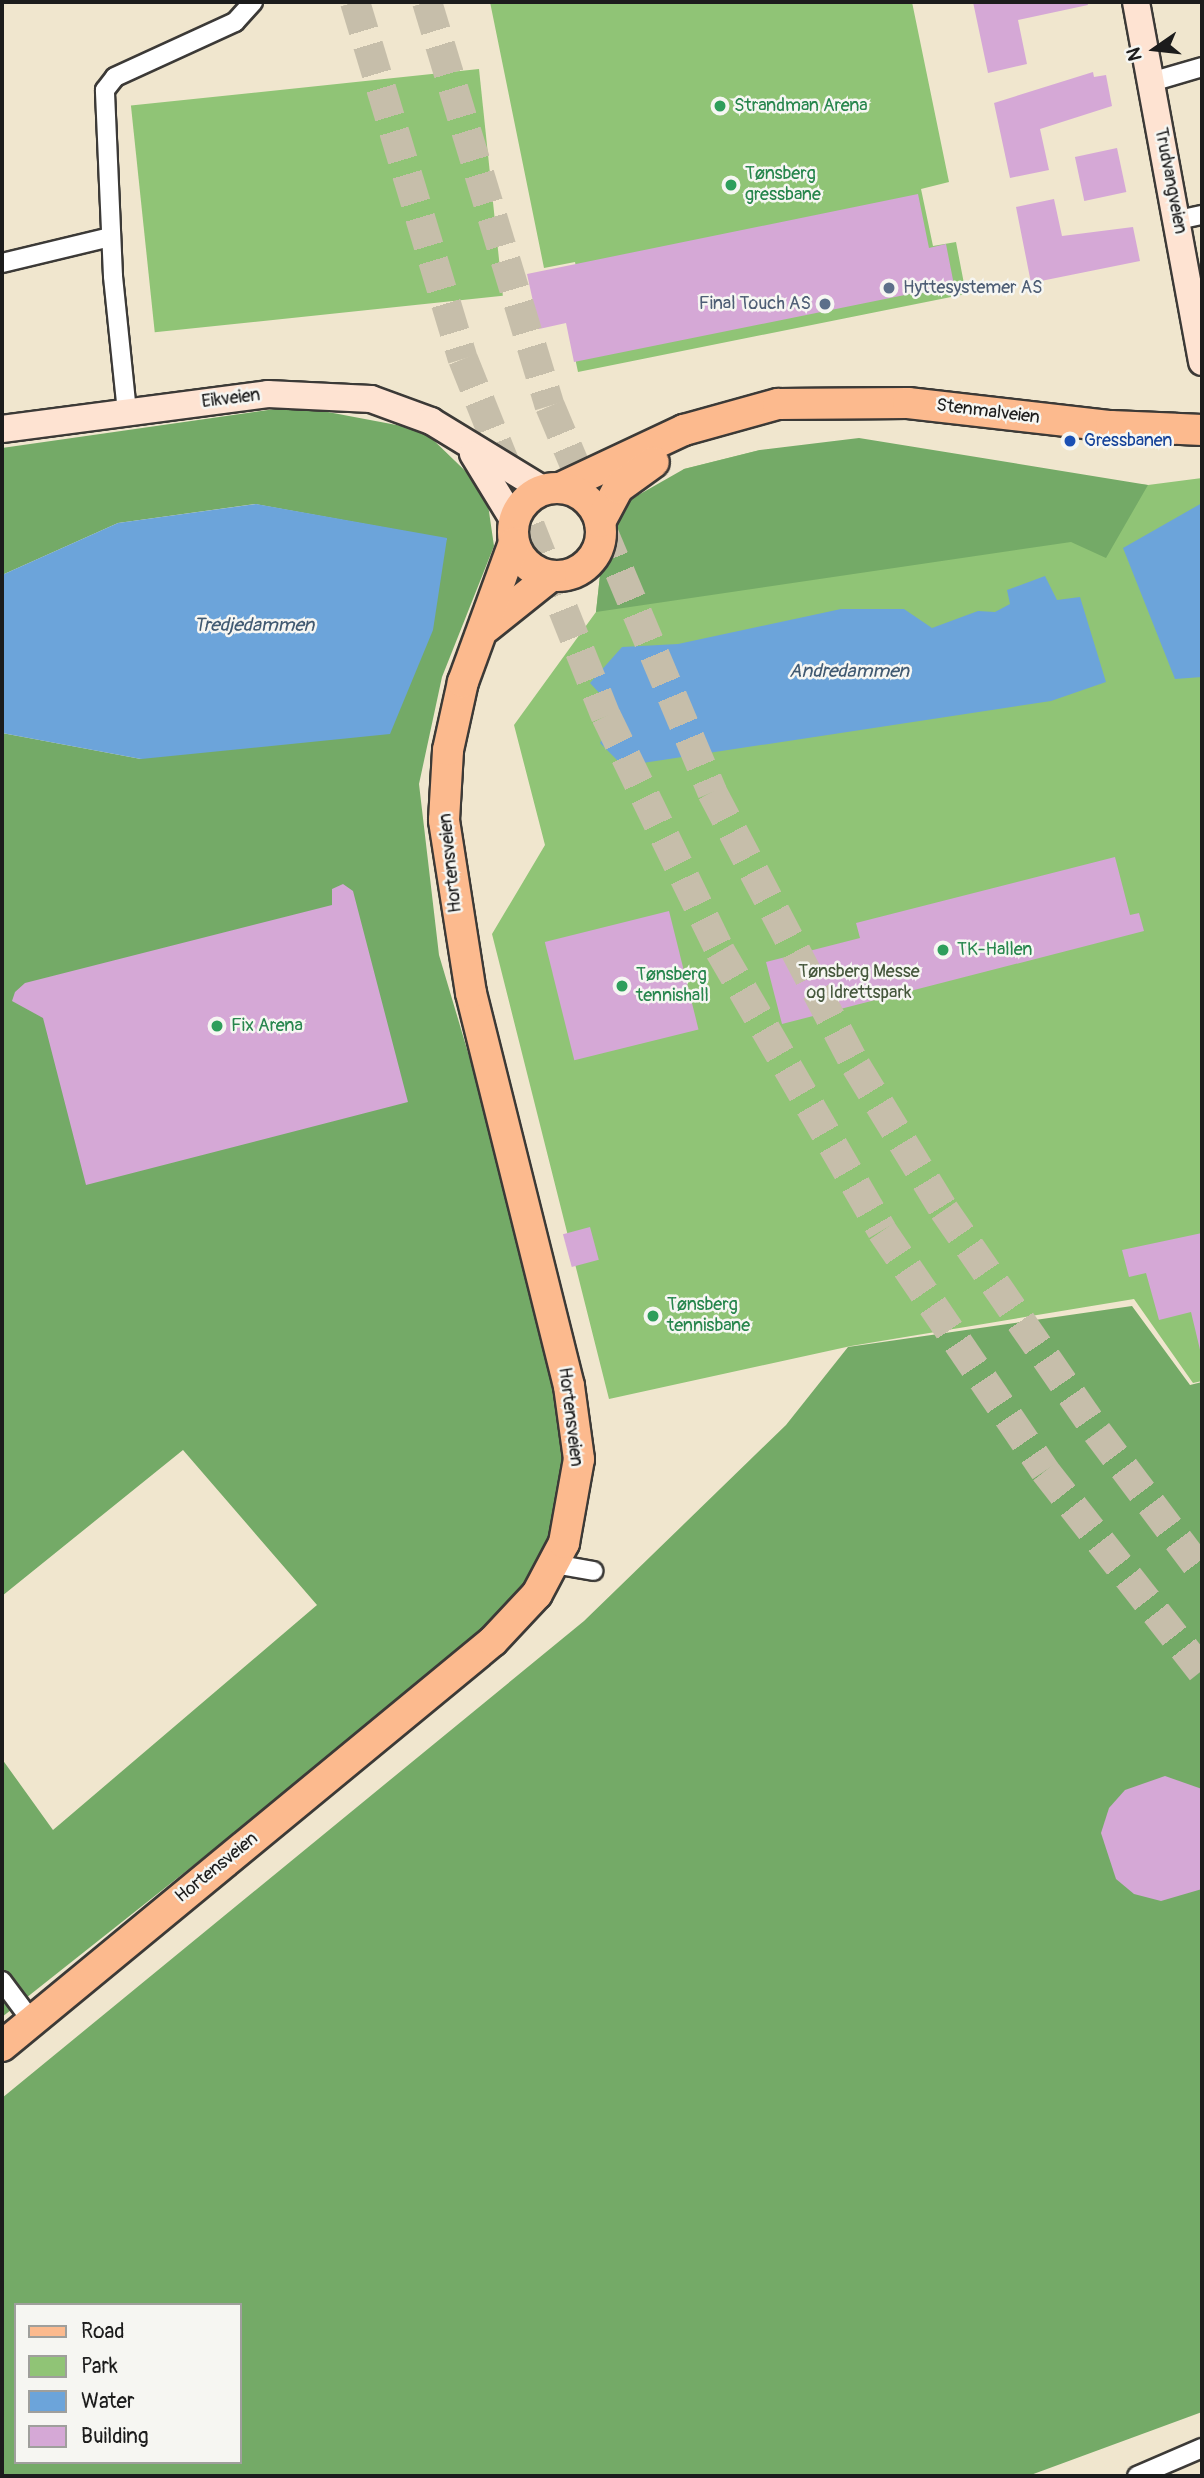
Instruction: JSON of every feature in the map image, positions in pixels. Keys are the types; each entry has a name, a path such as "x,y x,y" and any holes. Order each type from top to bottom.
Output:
{"main road":[{"name":"Trudvangveien","path":"1136,2 1151,82 1190,218 1202,362"},
{"name":"Eikveien","path":"2,429 268,394 319,395 396,406 552,489"},
{"name":"Stenmalveien","path":"514,532 522,505 552,489 740,412 816,405 908,403 1111,426 1202,429"},
{"name":"Stenmalveien","path":"551,576 589,562 600,522 618,488 648,465 721,433 816,405"},
{"name":"Eikveien","path":"454,436 495,483 514,532"},
{"path":"552,489 585,499 600,522"},
{"path":"482,632 551,576 527,565 514,532"},
{"name":"Hortensveien","path":"2,2046 493,1641 537,1594 554,1564 574,1512 579,1459 569,1386 471,993 447,855 448,750 514,532"}],"street":[{"path":"127,412 110,237 105,90 115,77 234,22 253,2"},
{"path":"1151,82 1202,67"},
{"path":"2,263 110,237"},
{"path":"554,1564 593,1571"},
{"path":"2,1981 32,2020"},
{"path":"1138,2476 1202,2448"}],"green space":[{"name":"Tønsberg gressbane","path":"490,2 912,2 949,182 921,189 933,246 956,242 966,294 578,372 570,334 589,330 575,262 544,268"},
{"path":"479,69 503,296 155,332 131,106"},
{"path":"296,406 423,430 486,491 494,546 442,677 419,784 439,955 535,1278 574,1446 557,1536 499,1623 2,2017 2,1759 53,1830 317,1605 183,1450 2,1596 2,733 141,759 447,539 255,504 118,523 2,575 2,448"},
{"path":"859,438 1148,485 1106,558 1071,542 596,612 603,548 626,502 684,469 760,450"},
{"name":"Tønsberg Messe og Idrettspark","path":"760,450 1148,485 1202,478 1202,1381 1193,1383 1134,1299 851,1346 609,1399 492,934 545,845 514,725 596,612 603,548 684,469"},
{"path":"1132,1306 1190,1385 1202,1382 1202,2412 1028,2476 2,2476 2,2098 584,1621 786,1425 848,1347"}],"water":[{"path":"1202,503 1202,677 1175,679 1123,548"},
{"name":"Tredjedammen","path":"256,504 447,538 433,630 390,734 141,759 2,733 2,575 118,523"},
{"name":"Andredammen","path":"1045,576 1057,600 1080,597 1106,682 1051,701 623,766 600,743 617,712 590,683 622,647 678,644 841,609 904,609 932,628 978,611 995,612 1010,604 1007,590"}],"building":[{"path":"973,2 1087,2 1088,5 1018,20 1027,64 988,73"},
{"path":"1093,72 1094,77 1106,75 1112,106 1040,129 1049,170 1010,178 994,103"},
{"path":"1117,148 1126,192 1084,201 1075,157"},
{"path":"918,194 929,248 946,244 954,285 574,362 566,323 539,329 527,274"},
{"path":"1054,199 1062,236 1133,227 1140,261 1031,283 1016,207"},
{"name":"TK-Hallen","path":"1115,857 1130,915 1139,913 1144,931 782,1024 766,962 860,938 856,923"},
{"name":"Fix Arena","path":"343,884 353,891 408,1102 86,1185 43,1018 12,1001 15,992 25,983 332,905 332,889"},
{"name":"Tønsberg tennishall","path":"669,911 699,1029 574,1060 545,942"},
{"path":"590,1227 599,1260 572,1267 563,1234"},
{"path":"1202,1233 1201,1354 1191,1312 1159,1320 1146,1273 1129,1277 1122,1250"},
{"path":"1165,1776 1202,1789 1202,1889 1161,1901 1134,1894 1116,1879 1101,1833 1109,1808 1125,1790"}],"tunnel":[{"path":"355,2 463,359 606,716 720,951 882,1231 1045,1471 1202,1671"},
{"path":"427,2 550,406 712,792 856,1066 944,1210 1097,1432 1202,1572"}],"place":[{"name":"Strandman Arena","path":"720,106"},
{"name":"Tønsberg gressbane","path":"731,185"},
{"name":"Hyttesystemer AS","path":"889,288"},
{"name":"Final Touch AS","path":"825,304"},
{"name":"Gressbanen","path":"1070,441"},
{"name":"TK-Hallen","path":"943,950"},
{"name":"Tønsberg tennishall","path":"622,986"},
{"name":"Fix Arena","path":"217,1026"},
{"name":"Tønsberg tennisbane","path":"653,1316"}]}
